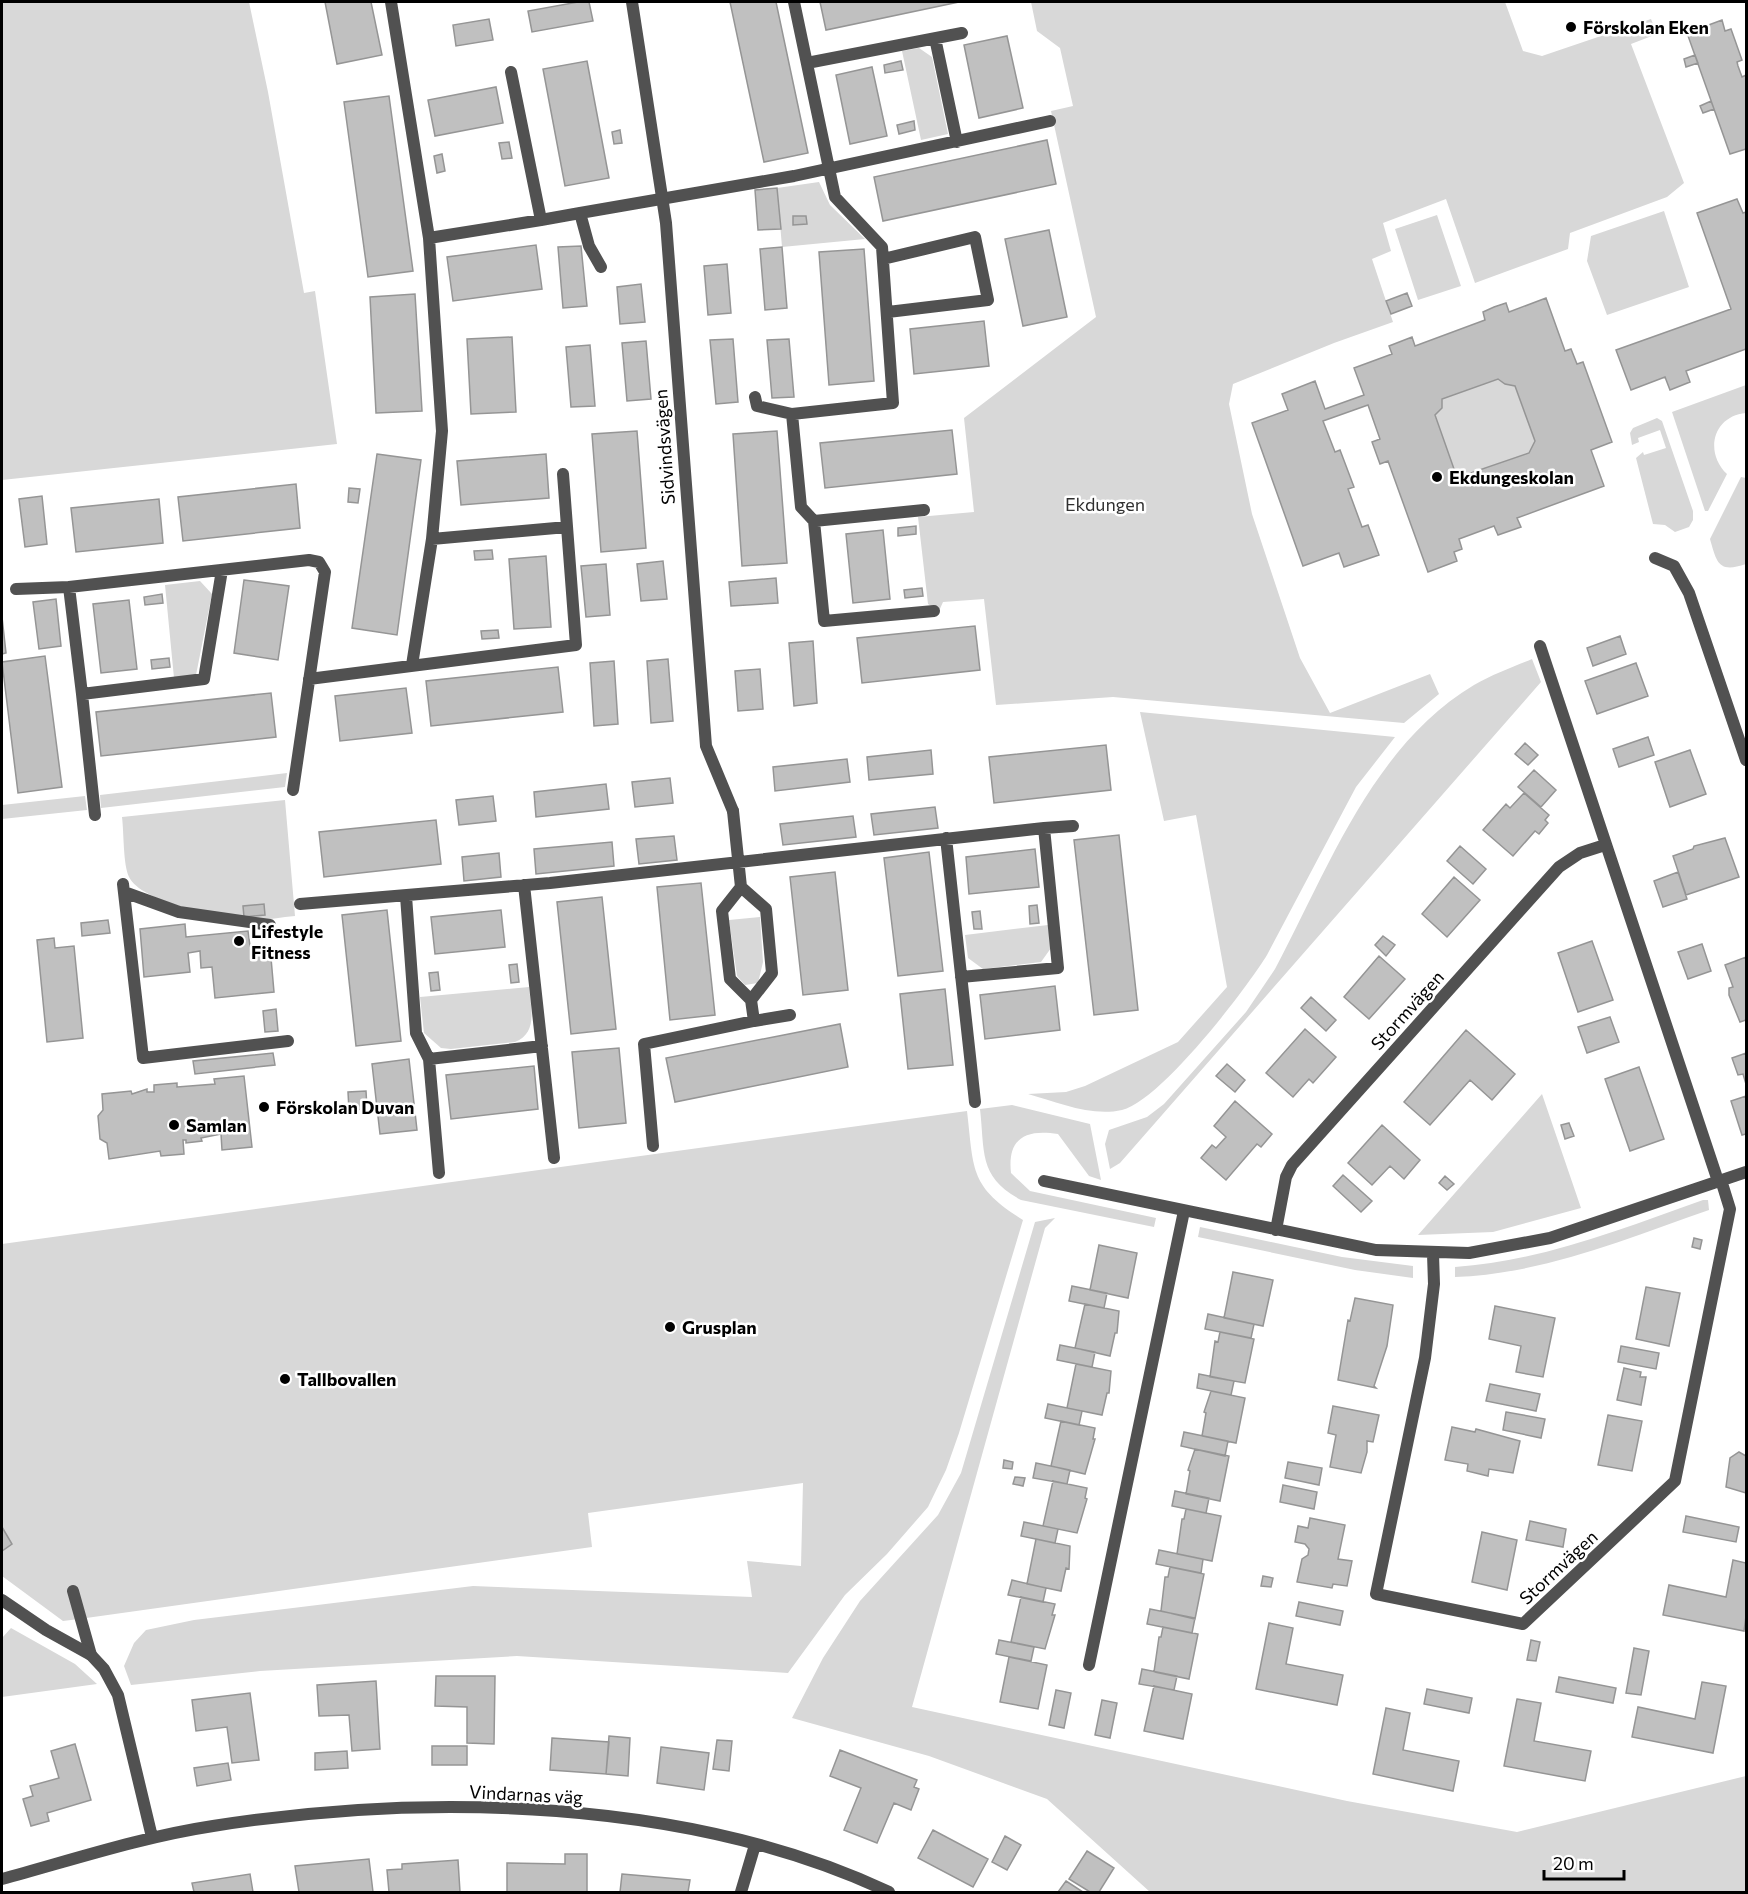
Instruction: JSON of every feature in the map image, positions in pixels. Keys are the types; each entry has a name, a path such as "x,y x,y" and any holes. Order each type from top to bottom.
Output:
{"street":[{"path":"391,2 429,238 442,431 432,539 411,665"},
{"name":"Sidvindsvägen","path":"632,2 664,200 706,746 733,811 741,886"},
{"path":"755,397 757,405 792,414 893,403 882,247 835,197 794,2"},
{"path":"807,63 962,33"},
{"path":"935,38 957,142"},
{"path":"511,72 541,220"},
{"path":"429,238 664,200 828,169 1050,122"},
{"path":"580,213 589,246 601,267"},
{"path":"883,259 975,237 988,300 888,312"},
{"path":"792,414 801,507 814,521 824,621 934,611"},
{"path":"309,679 576,645 563,474"},
{"path":"814,521 924,510"},
{"path":"432,539 567,527"},
{"path":"1655,558 1674,566 1689,593 1746,760"},
{"path":"16,589 69,587 309,560 319,562 325,572 293,790"},
{"path":"82,694 204,679 222,570"},
{"path":"69,587 94,815"},
{"name":"Stormvägen","path":"1433,1254 1434,1284 1425,1358 1376,1594 1523,1624 1675,1481 1730,1209 1605,845 1540,646"},
{"path":"300,904 524,885 1073,826"},
{"path":"961,977 1058,968 1044,828"},
{"path":"946,838 975,1102"},
{"name":"Stormvägen","path":"1276,1230 1286,1177 1292,1165 1559,867 1580,853 1605,845"},
{"path":"524,885 554,1158"},
{"path":"751,1000 772,973 766,909 741,886 722,911 730,980 751,1000 754,1021"},
{"path":"270,925 179,912 124,888 143,1058 288,1041"},
{"path":"406,896 416,1033 429,1059 439,1173"},
{"path":"653,1146 644,1044 790,1015"},
{"path":"429,1059 542,1046"},
{"path":"1044,1181 1376,1250 1433,1254 1469,1253 1550,1239 1746,1172"},
{"path":"1089,1665 1184,1211"},
{"path":"74,1591 91,1655"},
{"path":"2,1600 46,1630 91,1655 104,1670 118,1695 152,1838"},
{"name":"Vindarnas väg","path":"2,1879 152,1838 265,1819 436,1807 499,1808 635,1820 703,1831 817,1863 888,1893"},
{"path":"741,1893 755,1845"}],"green space":[{"path":"2,2 249,2 268,92 304,293 315,291 337,444 2,480"},
{"name":"Ekdungen","path":"1031,2 1505,2 1523,51 1542,56 1651,19 1657,34 1631,44 1684,183 1667,197 1570,233 1568,249 1475,283 1446,199 1383,223 1391,251 1372,259 1393,322 1233,384 1229,404 1252,514 1300,658 1330,713 1430,674 1439,694 1404,723 1113,697 996,705 984,599 943,602 939,611 928,604 918,517 974,512 964,418 1096,317 1051,111 1073,106 1060,48 1037,31"},
{"path":"919,48 932,57 948,134 921,140 902,51"},
{"path":"819,182 830,205 865,239 782,247 777,188"},
{"path":"1664,211 1689,287 1607,315 1587,261 1591,236"},
{"path":"1437,215 1461,286 1418,300 1395,229"},
{"path":"1498,379 1505,384 1515,386 1535,441 1529,453 1465,475 1454,469 1435,415 1442,408 1442,399"},
{"path":"1746,385 1746,413 1726,421 1719,428 1716,436 1714,446 1716,456 1727,474 1708,511 1705,511 1672,412"},
{"path":"1657,418 1662,421 1693,511 1693,520 1689,527 1675,532 1665,525 1653,524 1636,458 1643,452 1644,455 1666,448 1660,430 1638,438 1639,442 1632,445 1630,433 1633,428"},
{"path":"1741,477 1746,478 1746,564 1725,567 1717,560 1710,539"},
{"path":"200,581 212,594 196,675 174,678 165,585"},
{"path":"1532,659 1541,682 1120,1163 1110,1169 1105,1144 1109,1130 1147,1117 1164,1104 1246,1012 1275,969 1356,813 1380,776 1407,741 1438,711 1474,685"},
{"path":"1140,712 1395,737 1356,787 1267,955 1221,1017 1158,1087 1138,1102 1122,1110 1098,1112 1074,1108 1028,1094 1066,1092 1085,1086 1178,1042 1227,987 1196,815 1164,821"},
{"path":"287,773 285,787 101,808 100,795"},
{"path":"85,796 87,810 2,819 2,805"},
{"path":"285,800 295,916 250,920 199,911 148,894 136,886 129,877 122,817"},
{"path":"760,917 763,962 758,983 745,985 737,976 729,920"},
{"path":"1048,925 1051,948 1041,962 983,969 968,958 965,935"},
{"path":"529,987 532,1011 530,1026 527,1033 515,1042 451,1049 441,1048 424,1033 420,997"},
{"path":"1542,1094 1581,1208 1493,1232 1418,1235"},
{"path":"1012,1105 1090,1124 1101,1180 1089,1176 1058,1134 1037,1133 1021,1138 1012,1151 1011,1173 1030,1191 1156,1218 1154,1227 1021,1200 1007,1191 997,1182 986,1162 980,1109"},
{"path":"967,1111 977,1175 992,1197 1023,1220 959,1433 946,1470 928,1507 887,1554 845,1595 788,1673 517,1656 260,1671 131,1685 124,1666 134,1643 146,1630 194,1620 473,1586 752,1597 747,1561 801,1566 803,1483 588,1513 592,1547 63,1621 2,1576 2,1244"},
{"path":"1708,1200 1709,1210 1584,1253 1520,1269 1455,1277 1455,1267 1487,1264 1550,1251"},
{"path":"1055,1218 1045,1228 912,1707 1347,1801 1517,1832 1746,1776 1746,1892 1150,1892 1047,1799 929,1756 792,1718 823,1658 860,1601 938,1515 961,1473 1035,1222"},
{"path":"1200,1227 1342,1257 1413,1266 1413,1278 1355,1270 1198,1237"},
{"path":"11,1628 75,1664 97,1684 2,1697 2,1638"}],"building":[{"path":"325,2 371,2 382,55 337,64"},
{"path":"589,2 593,21 532,32 528,11"},
{"path":"730,2 776,2 808,153 764,162"},
{"path":"820,2 959,2 826,30"},
{"path":"489,19 493,40 456,46 453,25"},
{"path":"1722,20 1725,31 1731,29 1742,60 1737,62 1738,66 1742,77 1746,75 1746,149 1730,154 1687,33"},
{"path":"1007,36 1023,108 979,118 964,45"},
{"path":"1695,55 1698,63 1686,67 1684,59"},
{"path":"587,61 609,178 565,186 543,69"},
{"path":"901,61 903,70 885,73 884,65"},
{"path":"872,67 887,136 850,144 836,75"},
{"path":"496,87 503,123 435,136 428,100"},
{"path":"389,96 413,271 368,277 344,102"},
{"path":"1711,101 1714,109 1703,113 1700,106"},
{"path":"914,121 915,130 899,134 897,125"},
{"path":"620,130 622,143 614,144 612,132"},
{"path":"1047,140 1056,184 883,221 874,177"},
{"path":"509,142 512,158 502,159 499,143"},
{"path":"442,154 445,171 437,173 434,156"},
{"path":"777,188 781,229 758,230 755,190"},
{"path":"1737,199 1743,213 1746,212 1746,349 1686,371 1690,382 1670,390 1665,377 1631,390 1616,350 1731,309 1697,213"},
{"path":"793,216 806,216 807,224 793,225"},
{"path":"1049,230 1067,317 1023,326 1005,239"},
{"path":"536,245 542,289 453,301 447,257"},
{"path":"581,246 587,306 563,308 558,247"},
{"path":"782,247 787,308 765,310 760,249"},
{"path":"864,249 874,381 829,385 819,252"},
{"path":"727,264 731,313 708,315 704,266"},
{"path":"641,284 645,322 620,324 617,287"},
{"path":"1407,293 1412,306 1391,314 1386,301"},
{"path":"415,294 422,411 376,413 370,297"},
{"path":"1546,298 1565,351 1571,349 1577,364 1583,362 1612,442 1591,450 1604,486 1517,518 1521,527 1498,535 1494,526 1459,539 1462,549 1454,552 1457,561 1428,572 1388,461 1380,464 1372,442 1380,439 1368,405 1323,421 1335,452 1340,450 1354,487 1348,489 1362,527 1368,525 1379,555 1344,567 1339,553 1303,566 1252,423 1288,410 1282,394 1315,381 1325,409 1364,395 1354,368 1392,354 1389,346 1412,337 1415,346 1485,320 1483,312 1506,303 1509,312","holes":["1498,379 1505,384 1515,386 1535,441 1529,453 1465,475 1454,469 1435,415 1442,408 1442,399"]},
{"path":"984,321 989,366 914,374 910,329"},
{"path":"512,337 516,412 471,414 467,339"},
{"path":"733,339 738,402 716,404 710,340"},
{"path":"789,339 794,397 772,398 767,340"},
{"path":"646,341 651,399 627,401 622,343"},
{"path":"590,345 595,406 571,407 566,347"},
{"path":"952,430 957,474 825,488 820,443"},
{"path":"637,431 646,548 601,552 592,434"},
{"path":"777,431 787,563 742,566 733,434"},
{"path":"377,454 421,460 397,635 352,628"},
{"path":"546,454 549,498 461,505 457,461"},
{"path":"296,484 300,528 183,541 178,497"},
{"path":"349,488 360,489 358,503 348,502"},
{"path":"42,496 47,544 25,547 19,499"},
{"path":"159,499 163,543 76,552 71,508"},
{"path":"916,526 916,534 898,536 898,528"},
{"path":"883,530 890,599 853,603 846,534"},
{"path":"492,550 493,559 475,560 474,551"},
{"path":"546,556 551,627 514,629 509,559"},
{"path":"663,561 667,599 641,601 637,564"},
{"path":"606,564 610,615 586,617 581,566"},
{"path":"776,578 778,603 731,606 729,582"},
{"path":"244,580 289,586 278,660 234,653"},
{"path":"922,588 923,596 905,598 904,590"},
{"path":"162,594 163,603 145,605 144,597"},
{"path":"56,599 61,646 39,649 33,602"},
{"path":"129,600 137,669 101,673 93,604"},
{"path":"2,617 6,653 2,654"},
{"path":"975,626 980,670 862,683 857,638"},
{"path":"498,630 499,638 482,639 481,631"},
{"path":"1620,636 1626,654 1593,666 1587,648"},
{"path":"813,641 817,703 794,706 789,643"},
{"path":"45,656 62,787 18,793 2,662"},
{"path":"169,658 170,667 152,669 151,660"},
{"path":"668,659 673,721 651,723 647,661"},
{"path":"614,661 618,724 594,726 590,663"},
{"path":"1636,663 1648,696 1597,714 1585,681"},
{"path":"558,667 563,712 431,726 426,681"},
{"path":"760,669 763,709 738,711 735,671"},
{"path":"406,688 412,733 340,741 335,696"},
{"path":"271,693 276,737 101,756 96,712"},
{"path":"1648,737 1654,755 1619,767 1613,749"},
{"path":"1525,743 1538,755 1528,765 1515,754"},
{"path":"1106,745 1111,790 994,803 989,757"},
{"path":"931,750 933,774 869,780 867,757"},
{"path":"1690,750 1706,794 1670,807 1655,762"},
{"path":"847,759 850,782 775,791 773,767"},
{"path":"1534,770 1556,790 1541,807 1518,787"},
{"path":"670,778 673,803 635,807 632,782"},
{"path":"606,784 609,809 536,817 534,792"},
{"path":"1524,793 1549,815 1545,820 1548,823 1539,834 1535,831 1513,856 1483,830 1506,804 1510,808"},
{"path":"493,796 496,821 459,825 456,800"},
{"path":"935,807 938,828 874,835 871,814"},
{"path":"853,816 856,837 783,845 780,824"},
{"path":"436,820 441,864 324,877 319,832"},
{"path":"1119,835 1138,1010 1094,1015 1074,840"},
{"path":"674,836 677,860 639,864 636,839"},
{"path":"1725,838 1739,877 1686,895 1673,856 1693,849 1694,846"},
{"path":"612,842 614,866 536,874 534,849"},
{"path":"1460,846 1486,869 1473,884 1447,861"},
{"path":"1035,849 1039,887 969,894 966,857"},
{"path":"929,852 943,971 898,976 884,858"},
{"path":"499,853 501,877 464,881 462,857"},
{"path":"835,872 848,990 803,995 790,877"},
{"path":"1678,872 1687,899 1663,907 1654,881"},
{"path":"1454,877 1480,900 1447,937 1422,914"},
{"path":"701,883 715,1015 670,1020 657,887"},
{"path":"602,897 616,1029 571,1034 557,902"},
{"path":"264,904 265,915 244,917 243,906"},
{"path":"1037,905 1039,923 1030,924 1029,906"},
{"path":"387,910 401,1041 356,1046 342,915"},
{"path":"501,910 505,947 435,954 431,917"},
{"path":"980,911 982,929 974,929 972,912"},
{"path":"108,920 110,933 82,936 81,923"},
{"path":"185,924 186,937 248,931 250,946 266,945 267,958 271,958 274,992 215,998 212,967 201,968 200,951 188,953 190,972 144,977 140,929"},
{"path":"1383,936 1395,945 1386,956 1375,945"},
{"path":"54,938 55,948 74,946 83,1038 47,1042 37,940"},
{"path":"1592,941 1613,1000 1578,1012 1558,953"},
{"path":"1702,944 1711,971 1688,979 1678,952"},
{"path":"1379,956 1405,979 1369,1019 1344,997"},
{"path":"1746,957 1746,1020 1740,1022 1729,995 1729,988 1733,987 1725,965"},
{"path":"517,964 519,982 511,983 509,965"},
{"path":"438,972 440,990 431,991 429,973"},
{"path":"1055,986 1060,1030 985,1039 980,995"},
{"path":"945,989 953,1065 908,1069 900,994"},
{"path":"1311,997 1336,1020 1326,1031 1301,1008"},
{"path":"276,1009 278,1031 265,1032 263,1011"},
{"path":"1610,1017 1619,1042 1587,1053 1578,1027"},
{"path":"840,1024 848,1067 675,1102 666,1058"},
{"path":"1305,1029 1336,1057 1313,1083 1309,1079 1293,1097 1266,1073"},
{"path":"1466,1030 1515,1074 1492,1100 1470,1080 1430,1125 1404,1102"},
{"path":"619,1048 626,1123 579,1128 572,1052"},
{"path":"273,1053 275,1065 195,1074 193,1061"},
{"path":"1746,1053 1746,1084 1743,1074 1738,1075 1732,1058"},
{"path":"409,1059 417,1130 380,1134 372,1064"},
{"path":"1227,1064 1245,1080 1235,1092 1216,1076"},
{"path":"534,1066 538,1109 451,1119 446,1075"},
{"path":"1639,1067 1664,1139 1630,1151 1605,1079"},
{"name":"Samlan","path":"244,1076 252,1147 222,1150 221,1134 201,1138 202,1141 186,1143 186,1140 183,1140 184,1154 161,1156 160,1151 109,1159 107,1143 100,1139 98,1116 103,1110 102,1094 131,1091 132,1094 147,1089 147,1092 154,1092 154,1085 177,1083 177,1087 215,1084 214,1079"},
{"path":"366,1091 367,1109 349,1110 348,1092"},
{"path":"1746,1096 1746,1134 1742,1135 1731,1101"},
{"path":"1235,1101 1272,1134 1261,1147 1257,1144 1226,1180 1201,1158 1212,1145 1216,1148 1226,1137 1214,1126"},
{"path":"1569,1123 1574,1136 1565,1139 1561,1125"},
{"path":"1382,1125 1420,1160 1404,1179 1390,1166 1372,1185 1348,1163"},
{"path":"1343,1175 1372,1201 1361,1212 1333,1186"},
{"path":"1445,1176 1454,1184 1447,1190 1439,1183"},
{"path":"1694,1238 1702,1240 1700,1249 1692,1247"},
{"path":"1099,1245 1137,1253 1128,1298 1090,1290"},
{"path":"1233,1272 1273,1280 1263,1326 1224,1318"},
{"path":"1072,1286 1107,1293 1104,1308 1069,1301"},
{"path":"1646,1287 1680,1293 1669,1346 1636,1339"},
{"path":"1355,1298 1393,1305 1387,1346 1374,1386 1376,1388 1338,1380 1348,1320 1350,1321"},
{"path":"1085,1304 1119,1311 1117,1333 1115,1333 1110,1356 1075,1348"},
{"path":"1495,1306 1555,1318 1543,1377 1516,1372 1521,1346 1489,1339"},
{"path":"1208,1314 1254,1324 1251,1338 1205,1329"},
{"path":"1220,1332 1254,1339 1245,1383 1210,1377 1215,1341 1218,1342"},
{"path":"1060,1345 1095,1352 1092,1367 1057,1360"},
{"path":"1621,1346 1659,1353 1656,1369 1618,1362"},
{"path":"1076,1364 1111,1371 1109,1393 1107,1393 1102,1415 1067,1408"},
{"path":"1624,1368 1641,1372 1640,1377 1646,1377 1641,1405 1617,1400"},
{"path":"1199,1374 1234,1381 1231,1395 1197,1388"},
{"path":"1490,1384 1540,1394 1536,1411 1486,1401"},
{"path":"1211,1391 1245,1398 1236,1443 1202,1436 1206,1413 1204,1412"},
{"path":"1048,1404 1082,1411 1079,1425 1045,1418"},
{"path":"1333,1406 1379,1415 1373,1442 1367,1441 1367,1452 1361,1473 1330,1467 1336,1435 1328,1433"},
{"path":"1506,1412 1545,1419 1541,1438 1503,1430"},
{"path":"1608,1415 1642,1421 1632,1471 1598,1465"},
{"path":"1061,1421 1095,1428 1093,1439 1095,1439 1085,1474 1051,1466"},
{"path":"1452,1427 1475,1432 1476,1429 1520,1441 1513,1473 1489,1469 1488,1476 1467,1471 1468,1464 1445,1460"},
{"path":"1184,1432 1228,1441 1225,1456 1181,1446"},
{"path":"1195,1449 1229,1456 1220,1501 1186,1494 1190,1471 1188,1470"},
{"path":"1739,1452 1746,1456 1746,1493 1726,1487 1730,1458"},
{"path":"1004,1460 1013,1462 1012,1469 1003,1468"},
{"path":"1288,1462 1322,1468 1319,1485 1285,1478"},
{"path":"1036,1463 1070,1470 1067,1484 1033,1478"},
{"path":"1015,1477 1025,1478 1023,1486 1013,1484"},
{"path":"1053,1481 1087,1488 1085,1498 1087,1499 1077,1533 1043,1526"},
{"path":"1283,1485 1317,1492 1314,1509 1280,1502"},
{"path":"1175,1491 1209,1498 1206,1513 1172,1506"},
{"path":"1186,1509 1221,1516 1212,1561 1177,1554 1182,1519 1184,1519"},
{"path":"1686,1516 1739,1527 1736,1542 1683,1532"},
{"path":"1310,1518 1345,1525 1338,1559 1352,1561 1347,1586 1333,1584 1332,1588 1297,1582 1302,1559 1308,1555 1309,1549 1305,1544 1295,1542 1298,1526 1308,1528"},
{"path":"1530,1521 1566,1529 1563,1547 1526,1540"},
{"path":"1024,1522 1058,1529 1055,1543 1021,1536"},
{"path":"2,1527 12,1544 2,1551"},
{"path":"1482,1532 1517,1540 1507,1590 1472,1582"},
{"path":"1036,1539 1070,1546 1069,1569 1066,1568 1061,1591 1027,1584"},
{"path":"1159,1550 1203,1559 1201,1573 1156,1564"},
{"path":"1733,1560 1746,1563 1744,1631 1663,1615 1669,1585 1726,1597"},
{"path":"1170,1567 1204,1574 1195,1619 1161,1611 1165,1577 1168,1577"},
{"path":"1263,1576 1273,1578 1271,1587 1261,1586"},
{"path":"1012,1580 1046,1588 1043,1602 1008,1595"},
{"path":"1021,1597 1055,1604 1052,1615 1055,1615 1045,1649 1011,1642"},
{"path":"1299,1602 1343,1611 1340,1625 1296,1616"},
{"path":"1150,1609 1195,1618 1192,1633 1147,1624"},
{"path":"1269,1623 1293,1628 1286,1664 1343,1675 1337,1705 1256,1689"},
{"path":"1163,1627 1198,1634 1189,1679 1154,1672 1159,1637 1161,1637"},
{"path":"999,1640 1034,1647 1031,1661 996,1654"},
{"path":"1531,1640 1540,1642 1536,1661 1527,1660"},
{"path":"1634,1648 1649,1651 1641,1695 1626,1693"},
{"path":"1009,1657 1047,1665 1038,1709 1000,1702"},
{"path":"1142,1669 1177,1676 1174,1690 1139,1684"},
{"path":"436,1676 495,1676 494,1744 467,1743 467,1707 435,1706"},
{"path":"1559,1677 1616,1688 1613,1703 1556,1692"},
{"path":"376,1681 380,1749 352,1751 349,1715 319,1716 317,1685"},
{"path":"1702,1682 1726,1686 1713,1753 1632,1737 1638,1707 1695,1719"},
{"path":"1154,1686 1192,1694 1183,1739 1144,1731"},
{"path":"1427,1689 1472,1698 1469,1713 1424,1704"},
{"path":"1056,1690 1071,1693 1064,1728 1049,1725"},
{"path":"250,1693 259,1760 232,1763 227,1727 196,1731 192,1700"},
{"path":"1517,1699 1541,1703 1534,1741 1591,1751 1585,1781 1504,1766"},
{"path":"1102,1700 1117,1703 1110,1738 1095,1735"},
{"path":"1386,1708 1410,1713 1403,1750 1459,1761 1453,1791 1373,1774"},
{"path":"609,1736 630,1738 628,1776 606,1774"},
{"path":"552,1738 609,1742 606,1774 550,1770"},
{"path":"717,1740 732,1741 729,1771 713,1769"},
{"path":"75,1744 91,1800 47,1813 49,1821 31,1826 23,1799 33,1796 30,1786 59,1778 51,1751"},
{"path":"432,1746 467,1746 467,1765 432,1765"},
{"path":"661,1747 709,1753 704,1790 657,1783"},
{"path":"840,1750 917,1780 914,1787 919,1789 911,1810 894,1803 877,1843 844,1830 861,1788 830,1776"},
{"path":"347,1751 348,1768 315,1770 315,1753"},
{"path":"228,1763 231,1780 197,1786 194,1768"},
{"path":"933,1830 988,1859 973,1887 918,1858"},
{"path":"1005,1836 1021,1845 1007,1870 992,1862"},
{"path":"1087,1851 1114,1868 1099,1892 1090,1892 1069,1879"},
{"path":"565,1854 587,1854 587,1892 507,1892 507,1863 565,1864"},
{"path":"369,1859 373,1892 299,1892 295,1866"},
{"path":"458,1860 460,1892 389,1892 387,1870 402,1869 402,1864"},
{"path":"250,1874 253,1892 194,1892 192,1883"},
{"path":"622,1874 690,1880 688,1892 620,1892"},
{"path":"1066,1881 1083,1892 1058,1892"}],"place":[{"name":"Förskolan Eken","path":"1571,27"},
{"name":"Ekdungeskolan","path":"1437,477"},
{"name":"Lifestyle Fitness","path":"239,941"},
{"name":"Förskolan Duvan","path":"264,1107"},
{"name":"Samlan","path":"174,1125"},
{"name":"Grusplan","path":"670,1327"},
{"name":"Tallbovallen","path":"285,1379"}]}
